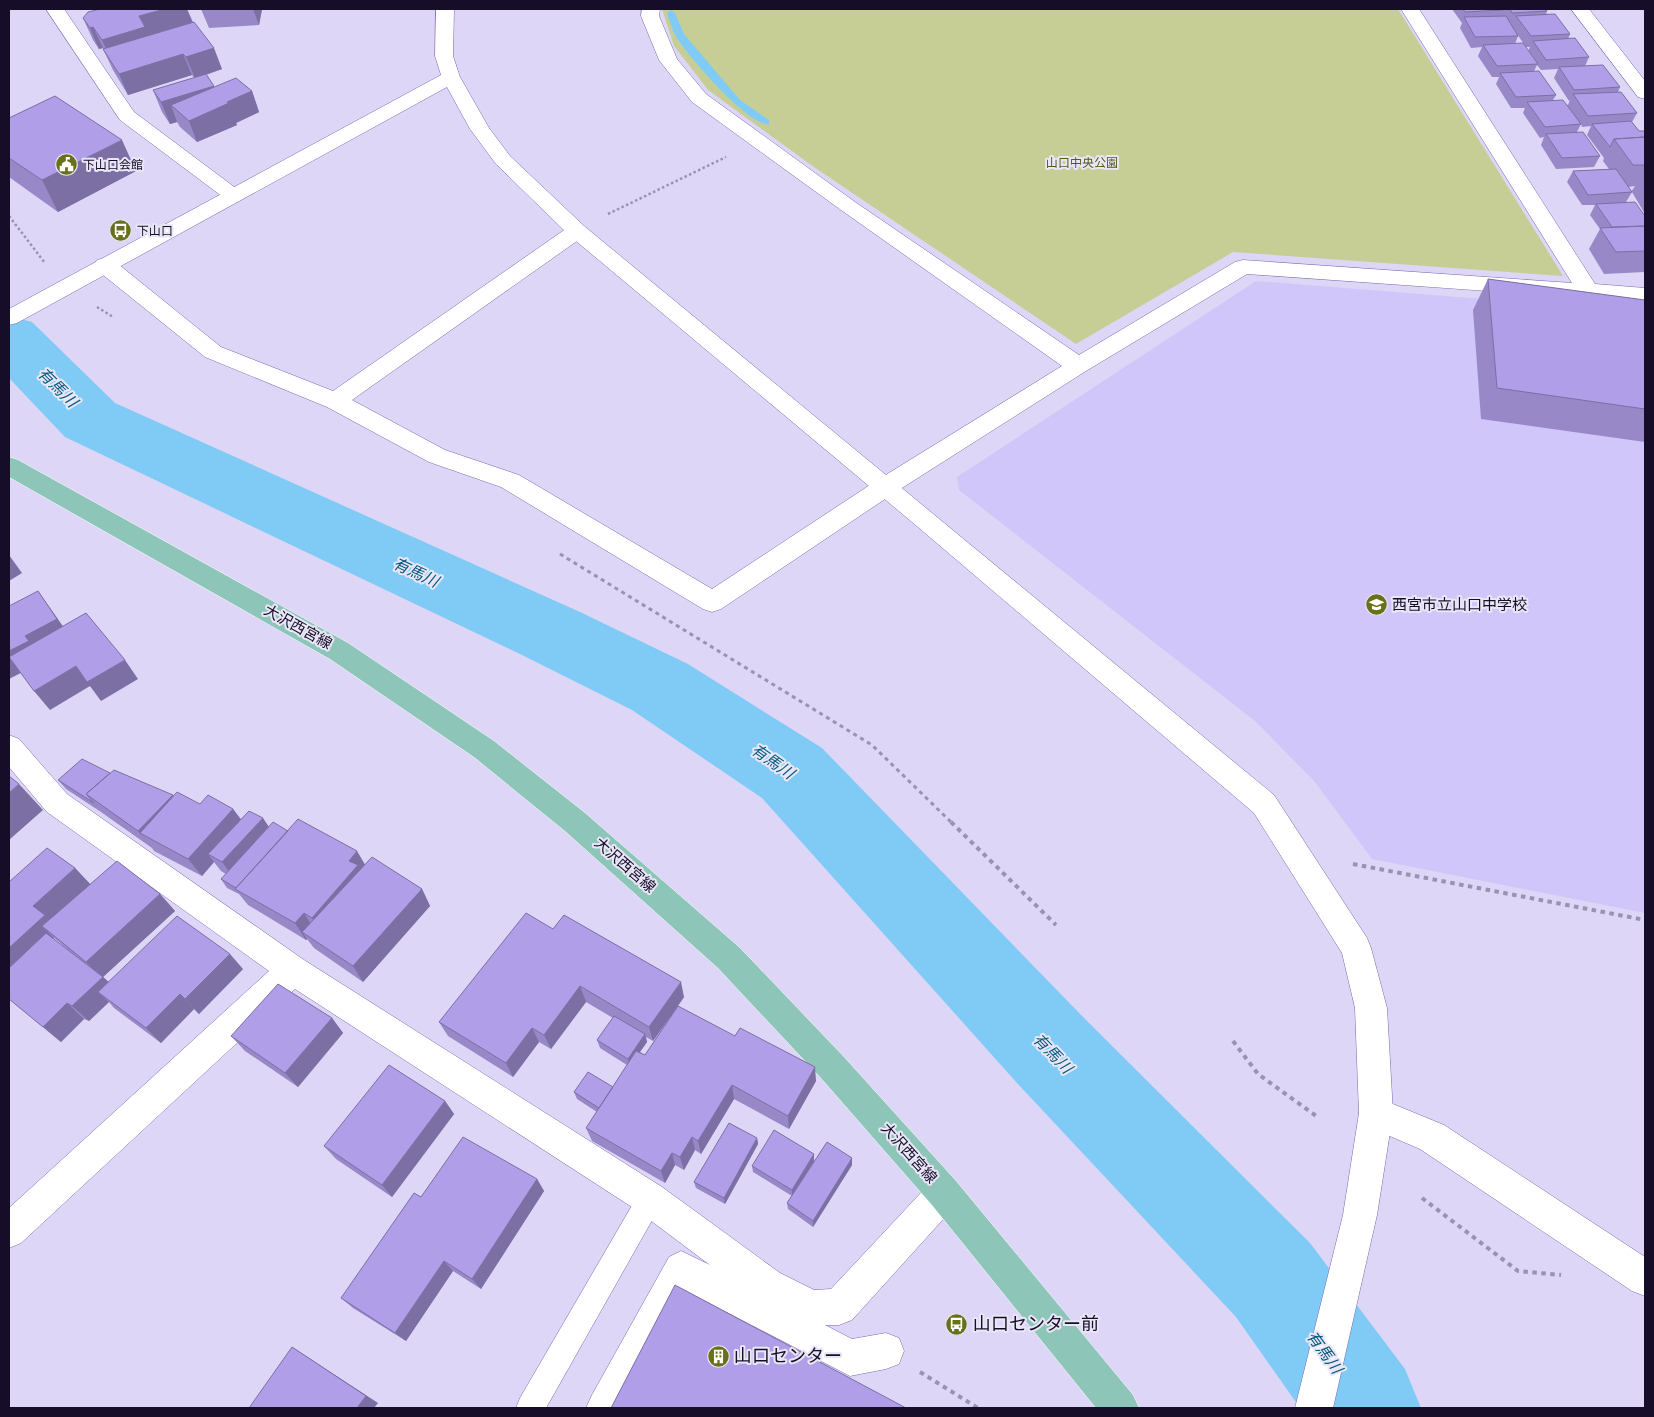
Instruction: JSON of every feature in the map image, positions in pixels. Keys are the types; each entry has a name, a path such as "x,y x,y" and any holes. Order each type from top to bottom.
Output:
{"main road":[{"name":"大沢西宮線","path":"9,466 339,651 403,692 484,749 575,822 729,958 832,1066 944,1193 1120,1408"}],"street":[{"path":"55,9 79,31 127,116 234,196"},
{"path":"445,9 444,56 451,77 480,129 503,160 577,232 886,487 1264,804 1356,948 1370,1008 1376,1113 1360,1215 1314,1408"},
{"path":"651,9 650,16 668,60 699,98 848,206 1078,366"},
{"path":"1410,9 1588,291"},
{"path":"1580,9 1645,93"},
{"path":"9,318 451,77"},
{"path":"335,401 577,232"},
{"path":"105,265 213,352 335,401 437,456 510,481 712,602 886,487 1078,366 1243,267 1645,294"},
{"path":"9,747 57,803 293,970 650,1199 767,1286 812,1308 839,1307 944,1193"},
{"path":"9,1231 293,970"},
{"path":"1376,1113 1432,1137 1645,1278"},
{"path":"605,1408 681,1269 850,1358 886,1351"}],"lane":[{"path":"530,1408 650,1199"}],"path":[{"path":"605,215 758,141"},
{"path":"9,216 47,265"},
{"path":"97,306 121,322"},
{"path":"559,554 872,745 1056,925"},
{"path":"1352,864 1645,920"},
{"path":"1233,1041 1258,1074 1319,1118"},
{"path":"1422,1198 1518,1271 1561,1275"},
{"path":"886,1351 978,1408"}],"shaded area":[{"name":"西宮市立山口中学校","path":"1256,281 1645,312 1645,913 1372,859 1315,782 1255,721 959,490 957,477"}],"green space":[{"name":"山口中央公園","path":"662,9 1398,9 1563,276 1233,252 1076,344 814,167 708,90 674,46"}],"building":[{"path":"100,9 165,9 139,16 145,27 102,40 93,27 90,28 83,18 88,12"},
{"path":"1463,9 1502,9 1503,10 1465,12"},
{"path":"1510,9 1546,9 1547,11 1512,13"},
{"path":"1555,14 1570,34 1531,36 1516,16"},
{"path":"1506,16 1518,36 1475,37 1464,17"},
{"path":"194,22 214,48 186,57 183,54 119,74 103,49"},
{"path":"1575,38 1589,57 1546,60 1533,41"},
{"path":"1523,43 1538,64 1497,66 1483,45"},
{"path":"1603,65 1620,87 1574,90 1559,67"},
{"path":"1539,71 1556,95 1516,97 1500,73"},
{"path":"206,74 214,86 161,102 153,90"},
{"path":"236,78 252,91 189,121 171,105"},
{"path":"1621,92 1637,113 1588,116 1573,94"},
{"path":"55,96 122,140 42,180 9,158 9,118"},
{"path":"1563,100 1581,124 1545,127 1527,102"},
{"path":"1631,121 1639,131 1645,131 1645,137 1614,139 1610,147 1592,124"},
{"path":"1583,132 1600,156 1562,158 1546,134"},
{"path":"1645,137 1645,165 1633,165 1614,139"},
{"path":"1616,169 1632,192 1588,195 1573,171"},
{"path":"1635,202 1645,216 1645,226 1612,227 1596,204"},
{"path":"1645,226 1645,251 1616,252 1600,228"},
{"path":"1488,279 1645,300 1645,409 1497,388"},
{"path":"38,591 57,619 25,636 29,641 9,651 9,606"},
{"path":"86,613 125,660 87,682 76,666 34,691 9,657"},
{"path":"82,759 110,773 86,794 94,803 58,780"},
{"path":"114,770 173,795 138,831 86,794"},
{"path":"9,776 19,784 9,793"},
{"path":"177,792 200,804 208,795 233,809 188,859 140,833"},
{"path":"249,811 263,818 222,862 208,854"},
{"path":"298,819 357,851 349,861 358,865 312,918 304,913 295,923 235,889"},
{"path":"273,822 288,831 236,888 221,879"},
{"path":"47,848 75,868 33,906 45,915 9,948 9,882"},
{"path":"372,857 422,889 353,966 302,932"},
{"path":"117,861 160,894 86,962 42,926"},
{"path":"526,913 553,929 564,915 681,982 649,1027 580,986 544,1035 532,1028 506,1063 439,1022"},
{"path":"177,916 230,954 185,999 180,994 146,1028 98,992"},
{"path":"46,933 103,977 72,1006 67,1003 43,1027 9,999 9,968"},
{"path":"278,984 332,1018 285,1073 231,1036"},
{"path":"678,1006 735,1036 740,1028 815,1067 788,1116 732,1085 698,1141 692,1137 680,1157 672,1153 661,1171 586,1128 636,1051 645,1055"},
{"path":"614,1016 645,1034 628,1059 597,1040"},
{"path":"389,1065 445,1101 382,1185 324,1146"},
{"path":"588,1072 613,1087 599,1108 574,1092"},
{"path":"729,1123 757,1138 724,1198 694,1182"},
{"path":"774,1130 814,1154 792,1190 752,1166"},
{"path":"463,1137 537,1179 472,1279 444,1261 395,1333 341,1298 414,1193 421,1197"},
{"path":"827,1142 852,1158 813,1221 787,1203"},
{"name":"山口センター","path":"675,1285 906,1408 611,1408"},
{"path":"292,1347 366,1396 357,1408 249,1408"}],"waterway":[{"path":"671,13 680,35 705,66 737,102 766,122"},
{"name":"有馬川","path":"9,338 90,420 552,634 660,687 792,773 1051,1051 1273,1280 1366,1408"}],"place":[{"name":"下山口会館","path":"67,165"},
{"name":"下山口","path":"121,231"},
{"name":"西宮市立山口中学校","path":"1376,605"},
{"name":"山口センター前","path":"957,1324"},
{"name":"山口センター","path":"718,1356"}]}
